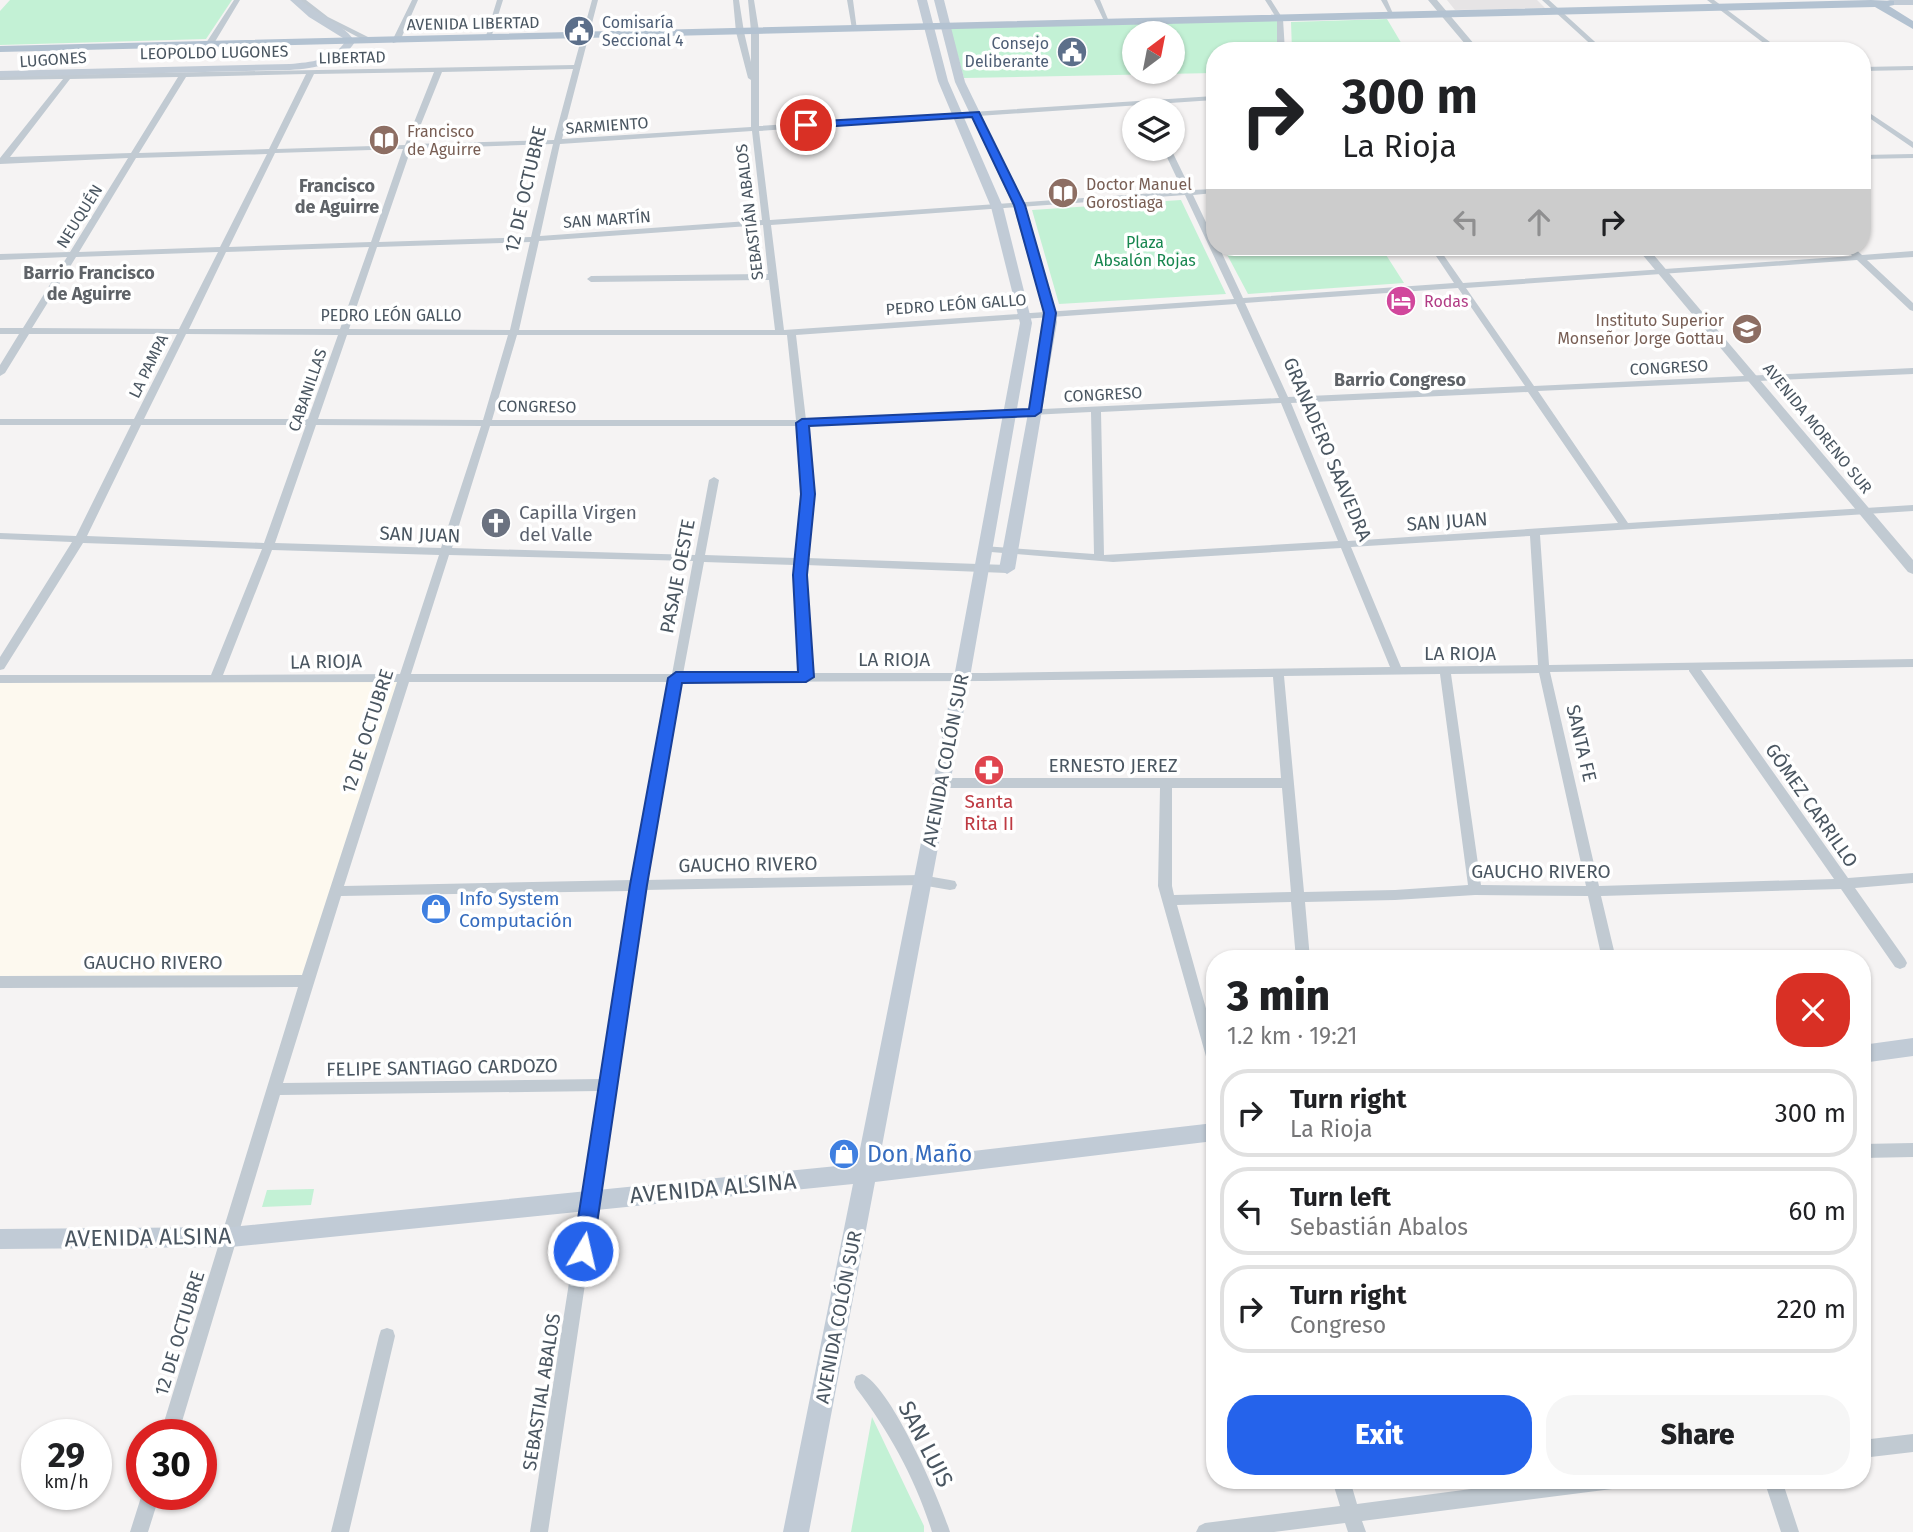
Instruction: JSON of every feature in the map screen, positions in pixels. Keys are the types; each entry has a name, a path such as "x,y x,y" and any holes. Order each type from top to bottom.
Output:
{"main road":[{"name":"LEOPOLDO LUGONES","path":"107,71 268,67 322,62 339,55 349,42 347,36 312,15 295,0"},
{"name":"AVENIDA COLÓN SUR","path":"796,1532 962,677 1027,315 997,207 956,115 922,0"},
{"path":"939,0 960,82 1019,205 1050,313 1007,569"},
{"path":"1881,1 1913,17"},
{"path":"1881,1 1913,26"},
{"name":"AVENIDA LIBERTAD","path":"0,49 1280,19 1715,3 1913,2"},
{"name":"LUGONES","path":"1,77 107,71"},
{"path":"1871,1053 1913,1047"},
{"name":"AVENIDA ALSINA","path":"0,1239 231,1237 866,1173 1206,1133"}],"street":[{"path":"210,43 237,0"},
{"path":"302,0 326,18 372,41"},
{"path":"396,41 415,0"},
{"path":"487,38 500,0"},
{"name":"12 DE OCTUBRE","path":"174,1419 307,981 406,678 514,330 557,142 595,0"},
{"path":"736,0 740,32 755,87"},
{"name":"SEBASTIÁN ABALOS","path":"751,0 755,31 755,128 765,222 772,277 802,423 808,494 800,575 806,677"},
{"path":"850,0 855,29"},
{"path":"1097,0 1108,23"},
{"path":"1268,0 1280,19 1281,42"},
{"path":"1384,0 1392,15"},
{"path":"1432,0 1468,42"},
{"path":"1545,0 1592,42"},
{"path":"1715,3 1768,42"},
{"name":"LIBERTAD","path":"1,77 578,67"},
{"path":"1871,69 1913,68"},
{"name":"CABANILLAS","path":"215,680 270,545 408,147 439,69"},
{"name":"LA PAMPA","path":"0,666 80,539 311,72"},
{"name":"NEUQUÉN","path":"0,373 183,75"},
{"path":"1,161 68,77"},
{"name":"SARMIENTO","path":"1185,102 1206,99"},
{"name":"SARMIENTO","path":"1,161 557,142 956,115 1122,108"},
{"path":"1871,116 1913,146"},
{"path":"1871,157 1913,156"},
{"name":"GRANADERO SAAVEDRA","path":"1173,161 1206,230"},
{"name":"SAN MARTÍN","path":"0,257 535,239 1206,192"},
{"name":"PEDRO LEÓN GALLO","path":"0,331 514,330 785,333 1913,254"},
{"name":"GRANADERO SAAVEDRA","path":"1218,256 1347,545 1397,671"},
{"path":"1440,256 1625,526"},
{"name":"AVENIDA MORENO SUR","path":"1648,256 1913,569"},
{"path":"1861,257 1913,308"},
{"path":"591,279 772,277"},
{"name":"CONGRESO","path":"0,422 802,423 1913,371"},
{"path":"1096,410 1099,559"},
{"name":"PASAJE OESTE","path":"676,678 714,480"},
{"name":"SAN JUAN","path":"0,536 802,561 982,558 1011,551 1099,559 1913,508"},
{"name":"SANTA FE","path":"1535,533 1544,670 1607,950"},
{"name":"SAN JUAN","path":"982,558 1007,569"},
{"name":"LA RIOJA","path":"0,679 962,677 1913,663"},
{"name":"GÓMEZ CARRILLO","path":"1693,668 1900,963"},
{"path":"1445,670 1475,890"},
{"path":"1278,673 1302,950"},
{"name":"SEBASTIAL ABALOS","path":"539,1532 638,885 676,678"},
{"name":"ERNESTO JEREZ","path":"940,783 1286,783"},
{"path":"1166,784 1165,873 1169,900 1206,1032"},
{"name":"GAUCHO RIVERO","path":"1169,900 1395,895 1475,890 1594,891 1843,884 1913,878"},
{"name":"GAUCHO RIVERO","path":"336,891 921,880 950,885"},
{"name":"GAUCHO RIVERO","path":"0,982 307,981"},
{"name":"FELIPE SANTIAGO CARDOZO","path":"275,1089 609,1085"},
{"path":"1871,1151 1913,1150"},
{"path":"340,1532 387,1336"},
{"name":"SAN LUIS","path":"862,1382 883,1406 934,1509 941,1532"},
{"path":"1871,1448 1913,1443"},
{"path":"1344,1489 1357,1532"},
{"path":"1205,1532 1541,1489"},
{"path":"1776,1489 1790,1532"},
{"path":"139,1532 146,1510"}],"shaded area":[{"path":"1447,0 1537,0 1545,8 1455,10"},
{"path":"406,678 307,981 0,982 0,679"}],"green space":[{"path":"10,0 232,0 206,39 0,45 0,11"},
{"path":"1387,19 1401,42 1292,42 1291,22"},
{"path":"1277,20 1278,42 1206,42 1206,73 1185,74 1185,22"},
{"path":"1122,24 1122,75 964,78 950,28"},
{"name":"Plaza Absalón Rojas","path":"1181,200 1226,294 1059,304 1032,210"},
{"path":"1228,256 1387,256 1404,283 1248,294"},
{"path":"314,1189 311,1205 262,1207 267,1190"},
{"path":"872,1417 924,1526 924,1532 851,1532"}],"place":[{"name":"Comisaría Seccional 4","path":"579,31"},
{"name":"Consejo Deliberante","path":"1072,52"},
{"name":"Francisco de Aguirre","path":"384,140"},
{"name":"Doctor Manuel Gorostiaga","path":"1063,193"},
{"name":"Rodas","path":"1401,301"},
{"name":"Instituto Superior Monseñor Jorge Gottau","path":"1747,329"},
{"name":"Capilla Virgen del Valle","path":"496,523"},
{"name":"Santa Rita II","path":"989,770"},
{"name":"Info System Computación","path":"436,909"},
{"name":"Don Maño","path":"844,1154"}],"district":[{"name":"Francisco de Aguirre","path":"337,196"},
{"name":"Barrio Francisco de Aguirre","path":"89,283"},
{"name":"Barrio Congreso","path":"1400,380"}],"route":[{"path":"583,1251 638,885 676,678 806,677 800,575 808,482 802,423 1035,412 1051,322 1050,313 1019,205 975,114 806,125"}]}
